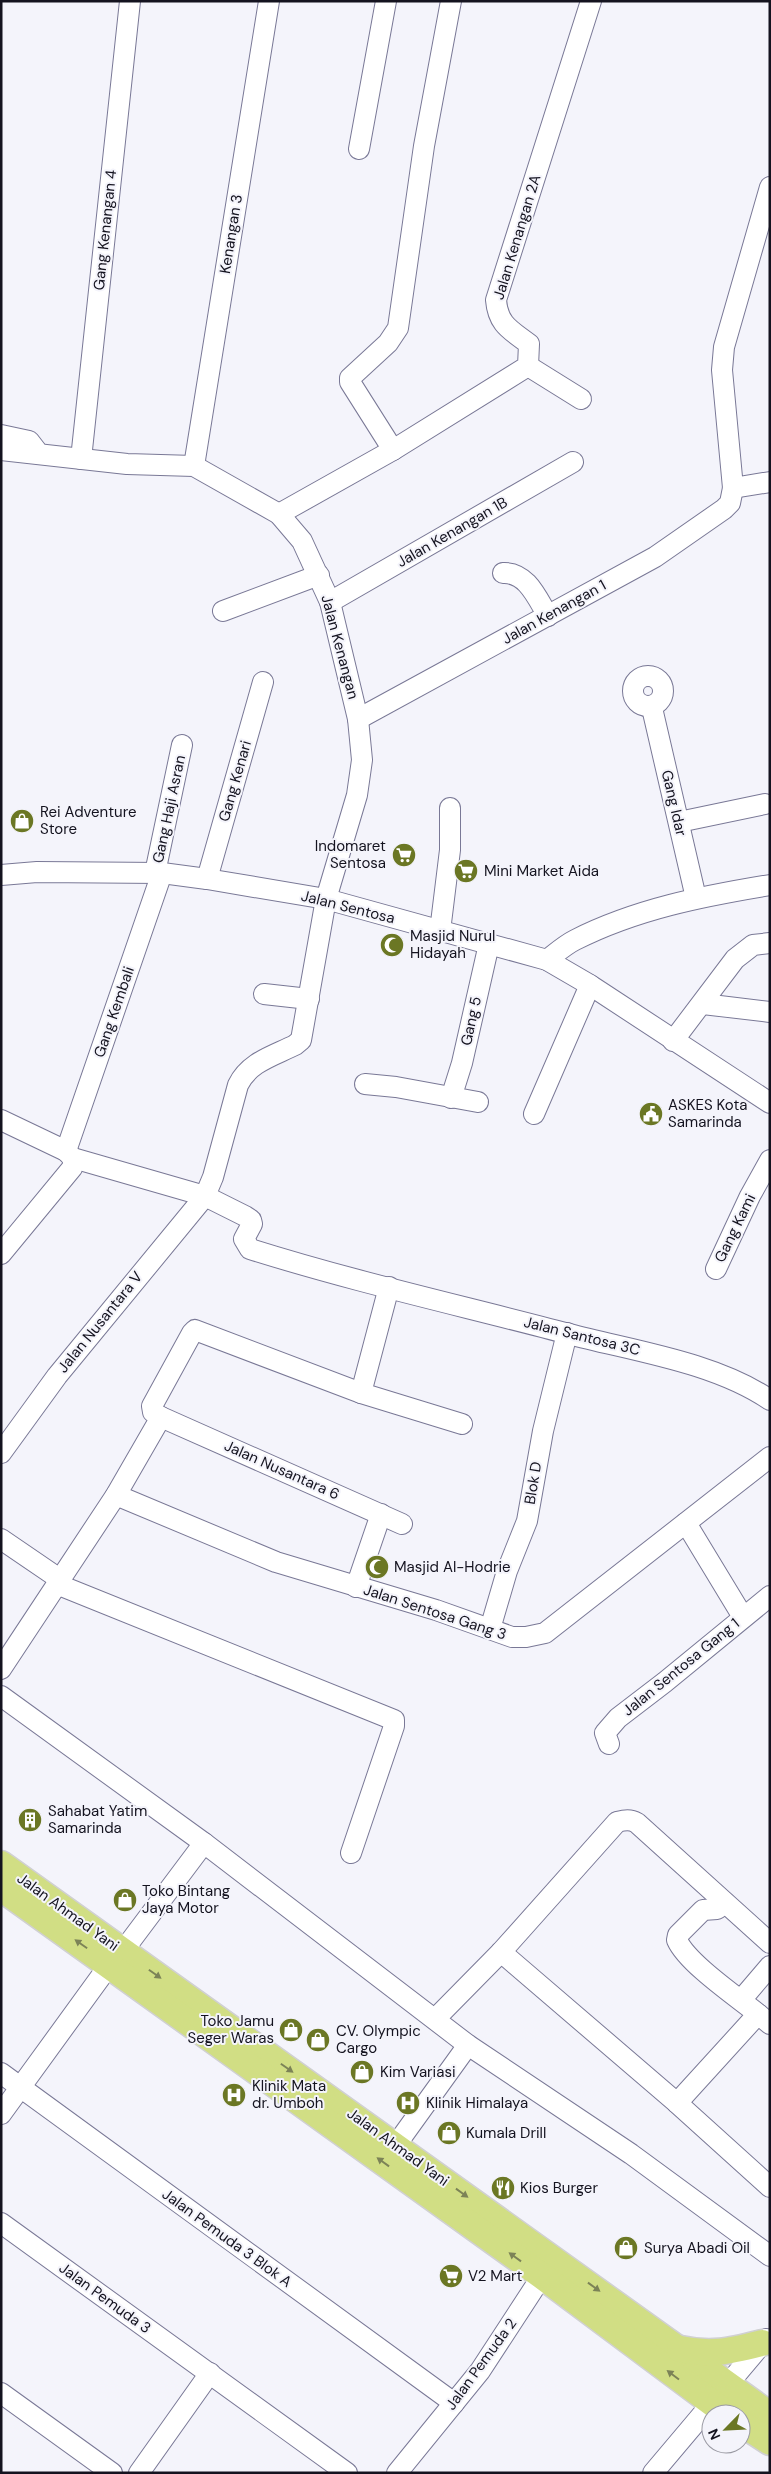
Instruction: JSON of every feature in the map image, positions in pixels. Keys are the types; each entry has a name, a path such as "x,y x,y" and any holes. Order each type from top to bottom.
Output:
{"main road":[{"name":"Jalan Ahmad Yani","path":"1,1864 116,1958 542,2276 722,2401 770,2414"},
{"name":"Jalan Ahmad Yani","path":"1,1888 116,1958 396,2145 679,2348 722,2401"},
{"path":"679,2348 702,2354 716,2353 766,2339"},
{"path":"751,2430 770,2442"}],"street":[{"name":"Gang Kenangan 4","path":"81,459 130,1"},
{"name":"Kenangan 3","path":"194,466 269,1"},
{"path":"359,149 386,1"},
{"path":"393,450 350,382 350,378 388,343 398,328 424,146 451,1"},
{"name":"Jalan Kenangan 2A","path":"528,366 529,344 504,325 497,313 496,300 591,1"},
{"path":"770,187 724,347 722,370 733,488 770,482"},
{"path":"279,514 393,450 528,366 582,399"},
{"path":"1,436 29,441 38,454"},
{"name":"Jalan Kenangan","path":"1,450 127,464 194,466 279,514 302,541 330,602 358,719 362,760 357,794 326,899 309,999"},
{"name":"Jalan Kenangan 1B","path":"330,602 573,462"},
{"name":"Jalan Kenangan 1","path":"358,719 655,556 724,509 730,503 733,488"},
{"path":"503,573 518,575 528,583 548,616"},
{"path":"224,611 319,575"},
{"name":"Gang Kenari","path":"207,879 263,682"},
{"name":"Gang Idar","path":"652,708 696,898"},
{"name":"Gang Haji Asran","path":"158,873 182,745"},
{"path":"679,822 765,804"},
{"path":"440,931 450,850 450,808"},
{"name":"Jalan Sentosa","path":"1,875 37,872 158,873 207,879 326,899 547,960 590,985 770,1103"},
{"name":"Gang Kembali","path":"1,1254 72,1168 69,1154 158,873"},
{"path":"547,960 574,940 656,908 696,898 770,885"},
{"path":"674,1041 735,960 753,946 770,943"},
{"name":"Gang 5","path":"451,1098 462,1063 489,944"},
{"path":"534,1114 590,985"},
{"path":"264,994 309,999"},
{"name":"Jalan Nusantara V","path":"1,1453 57,1376 205,1196 213,1177 238,1085 244,1074 252,1066 296,1045 301,1040 309,999"},
{"path":"702,1004 770,1012"},
{"path":"365,1084 396,1087 478,1102"},
{"path":"1,1120 69,1154 205,1196"},
{"name":"Gang Kami","path":"716,1269 750,1196 770,1160"},
{"name":"Jalan Santosa 3C","path":"205,1196 251,1220 252,1224 244,1239 250,1249 389,1287 665,1356 719,1375 770,1400"},
{"path":"361,1394 389,1287"},
{"path":"1,1669 116,1495 161,1417 153,1412 152,1406 192,1333 196,1330 361,1394 462,1424"},
{"name":"Blok D","path":"490,1629 507,1571 527,1521 543,1431 568,1333"},
{"name":"Jalan Nusantara 6","path":"161,1417 402,1524"},
{"name":"Jalan Sentosa Gang 3","path":"116,1495 276,1562 436,1610 512,1637 526,1637 545,1633 770,1456"},
{"path":"356,1587 381,1514"},
{"path":"686,1523 743,1617"},
{"path":"1,1539 60,1582 394,1720 394,1726 351,1853"},
{"name":"Jalan Sentosa Gang 1","path":"609,1744 605,1733 618,1718 666,1682 770,1596"},
{"path":"1,1696 204,1842 468,2045 631,2154 770,2256"},
{"path":"435,2019 501,1952 617,1822 624,1820 637,1822 770,1943"},
{"path":"1,2114 204,1842"},
{"path":"677,2103 764,2019 696,1963 683,1950 677,1940 678,1935 703,1910 719,1909 725,1903"},
{"path":"501,1952 677,2103 766,2176"},
{"path":"741,2000 770,1966"},
{"path":"396,2145 468,2045"},
{"name":"Jalan Pemuda 3 Blok A","path":"1,2073 454,2403"},
{"name":"Jalan Pemuda 3","path":"1,2223 210,2373"},
{"name":"Jalan Pemuda 2","path":"397,2473 480,2372 542,2276"},
{"path":"652,2473 722,2401 766,2339"},
{"path":"139,2473 210,2373 347,2473"},
{"path":"1,2393 112,2473"}],"place":[{"name":"Rei Adventure Store","path":"22,821"},
{"name":"Indomaret Sentosa","path":"404,855"},
{"name":"Mini Market Aida","path":"466,871"},
{"name":"Masjid Nurul Hidayah","path":"392,945"},
{"name":"ASKES Kota Samarinda","path":"651,1114"},
{"name":"Masjid Al-Hodrie","path":"377,1567"},
{"name":"Sahabat Yatim Samarinda","path":"30,1820"},
{"name":"Toko Bintang Jaya Motor","path":"125,1900"},
{"name":"Toko Jamu Seger Waras","path":"291,2030"},
{"name":"CV. Olympic Cargo","path":"318,2040"},
{"name":"Kim Variasi","path":"362,2072"},
{"name":"Klinik Mata dr. Umboh","path":"234,2095"},
{"name":"Klinik Himalaya","path":"408,2103"},
{"name":"Kumala Drill","path":"449,2133"},
{"name":"Kios Burger","path":"503,2188"},
{"name":"Surya Abadi Oil","path":"626,2248"},
{"name":"V2 Mart","path":"451,2276"}]}
